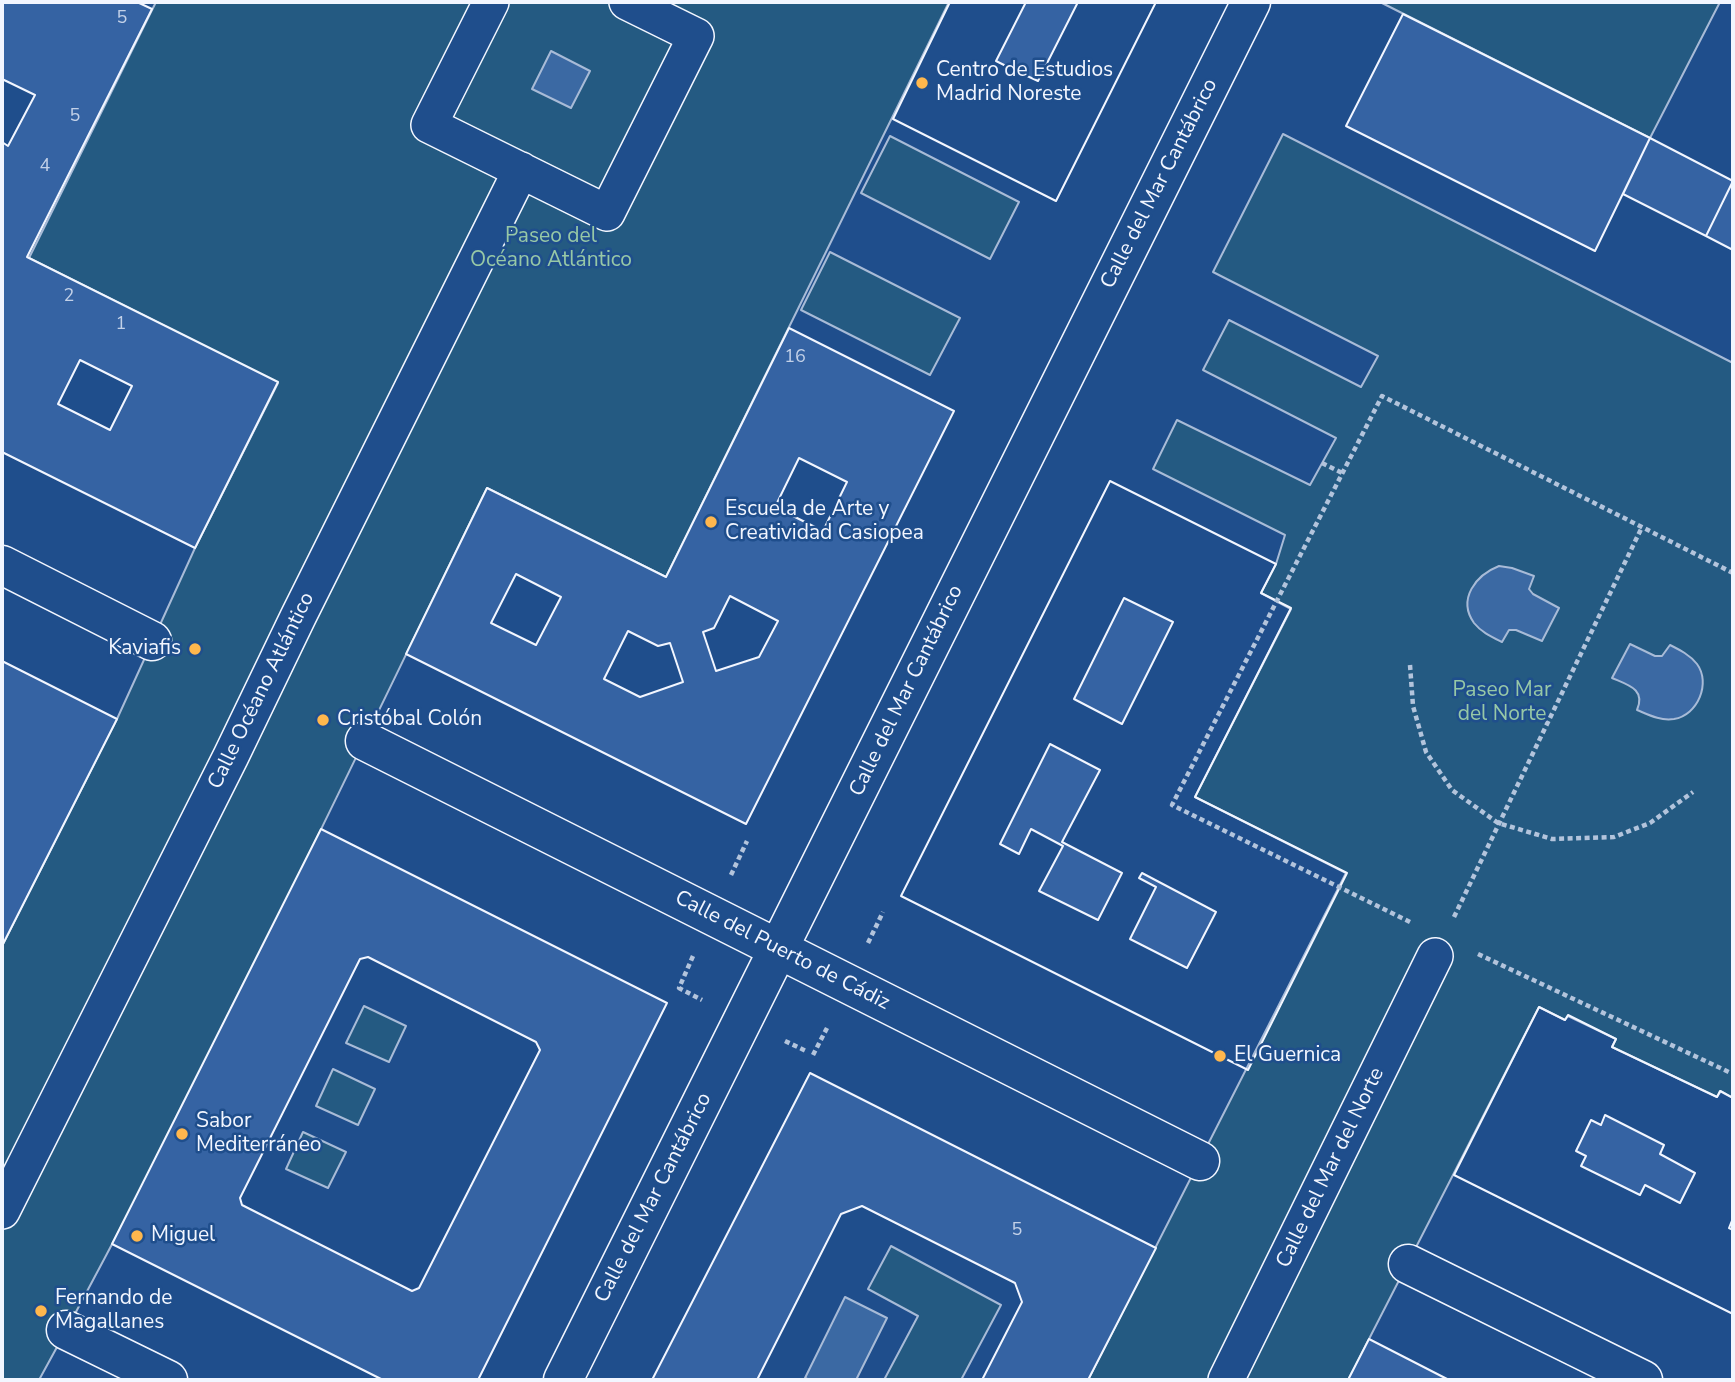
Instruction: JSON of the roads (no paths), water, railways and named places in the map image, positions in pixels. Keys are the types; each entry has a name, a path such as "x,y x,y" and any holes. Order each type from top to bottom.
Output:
{"street":[{"path":"491,2 429,125 607,213 696,36 627,2"},
{"name":"Calle del Mar Cantábrico","path":"563,1380 1251,2"},
{"name":"Calle Océano Atlántico","path":"2,1211 521,170"},
{"path":"2,565 152,641"},
{"name":"Calle del Puerto de Cádiz","path":"365,741 1200,1161"},
{"name":"Calle del Mar del Norte","path":"1226,1380 1439,947"},
{"path":"1408,1264 1643,1380"},
{"path":"66,1330 167,1380"}],"place":[{"name":"Centro de Estudios Madrid Noreste","path":"922,83"},
{"name":"Escuela de Arte y Creatividad Casiopea","path":"711,522"},
{"name":"Kaviafis","path":"195,649"},
{"name":"Cristóbal Colón","path":"323,720"},
{"name":"El Guernica","path":"1220,1056"},
{"name":"Sabor Mediterráneo","path":"182,1134"},
{"name":"Miguel","path":"137,1236"},
{"name":"Fernando de Magallanes","path":"41,1311"}],"park label":[{"name":"Paseo del Océano Atlántico","path":"551,249"},
{"name":"Paseo Mar del Norte","path":"1502,703"}]}
